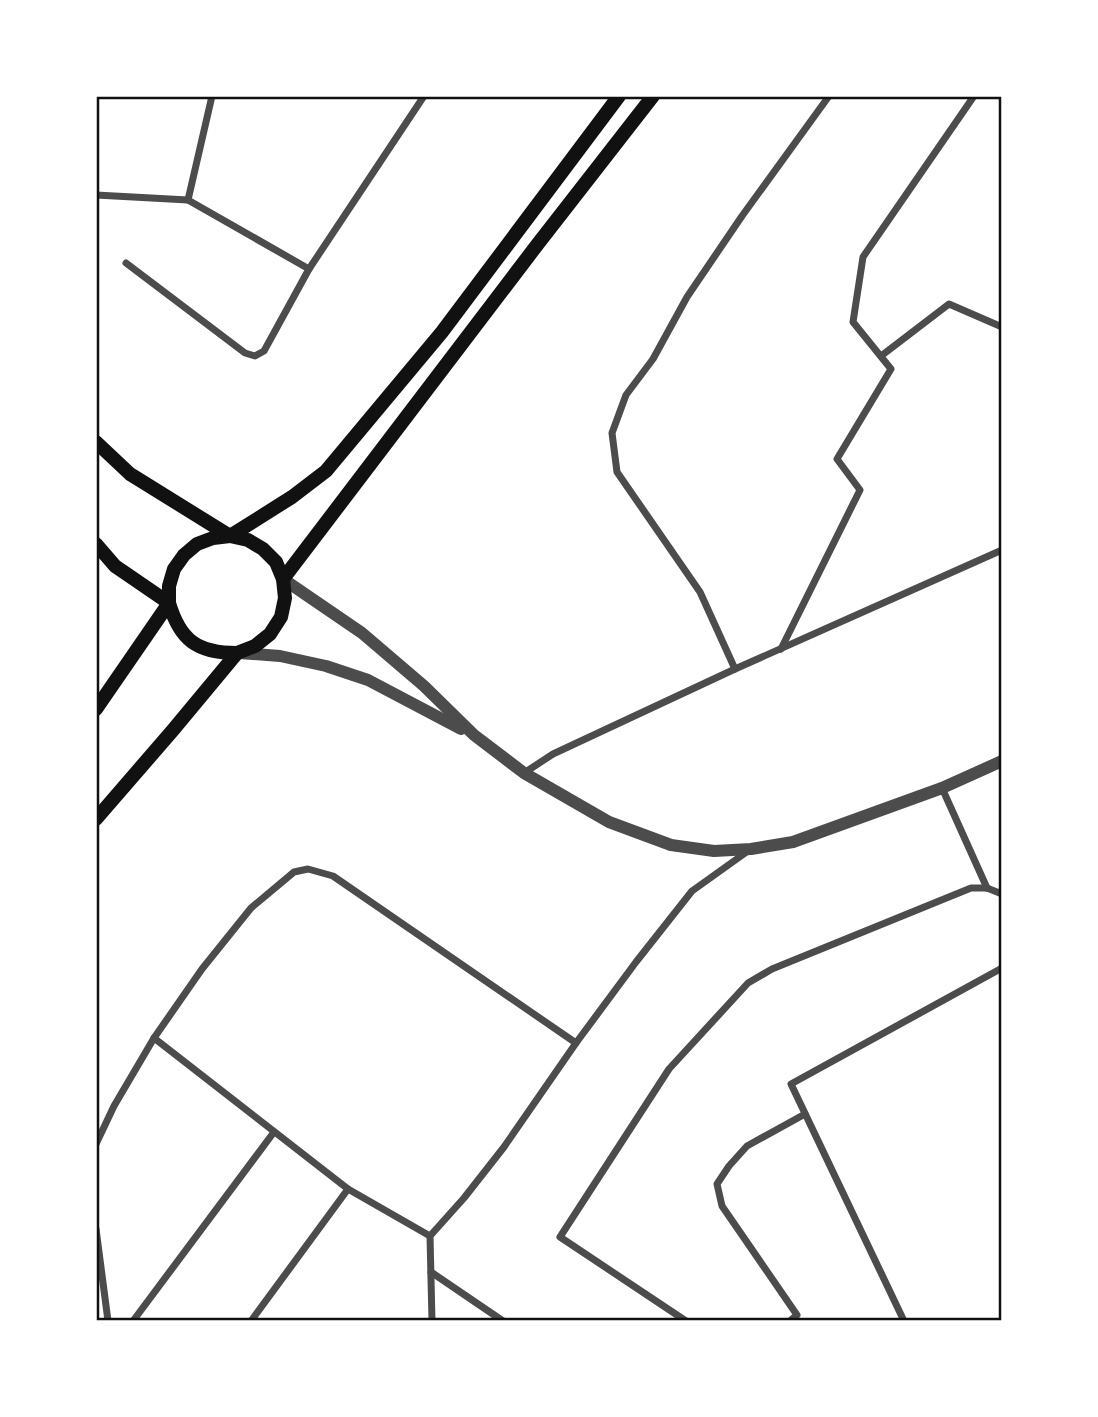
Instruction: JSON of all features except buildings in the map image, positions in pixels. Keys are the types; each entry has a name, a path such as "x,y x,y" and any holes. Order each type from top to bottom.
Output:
{"main road":[{"path":"230,536 292,497 326,471 442,332 619,96"},
{"path":"283,579 653,96"},
{"path":"96,442 130,474 230,536"},
{"path":"230,536 248,540 263,549 276,562 283,579 285,598 281,617 270,634 255,646 237,653 218,653 200,647 185,636 174,621 169,603 169,586 174,569 184,555 197,544 230,536"},
{"path":"96,544 115,566 169,603"},
{"path":"96,709 169,603"},
{"path":"96,819 237,653"}],"street":[{"path":"188,200 212,96"},
{"path":"126,263 245,353 255,356 264,351 309,269 424,96"},
{"path":"735,669 700,592 617,472 612,433 626,395 653,359 687,297 829,96"},
{"path":"781,649 860,490 837,458 891,369 853,322 863,257 974,96"},
{"path":"96,195 188,200 309,269"},
{"path":"881,356 949,304 1002,327"},
{"path":"524,773 553,754 735,669 1002,550"},
{"path":"283,579 362,633 424,686 474,735 524,773 609,822 671,845 714,851 751,849 793,842 942,788 1002,761"},
{"path":"237,653 280,656 315,663 368,680 474,735"},
{"path":"942,788 987,888"},
{"path":"432,1321 430,1236 505,1147 576,1043 692,891 751,849"},
{"path":"96,1144 114,1106 154,1038 202,969 251,908 294,872 308,869 333,876 576,1043"},
{"path":"686,1321 560,1237 669,1069 748,983 772,969 971,888 987,888 1002,894"},
{"path":"904,1321 791,1084 1002,968"},
{"path":"154,1038 348,1189 430,1236"},
{"path":"790,1321 797,1315 722,1206 717,1184 747,1146 805,1114"},
{"path":"133,1321 274,1132"},
{"path":"251,1321 348,1189"},
{"path":"96,1229 108,1321"},
{"path":"431,1272 503,1321"}]}
